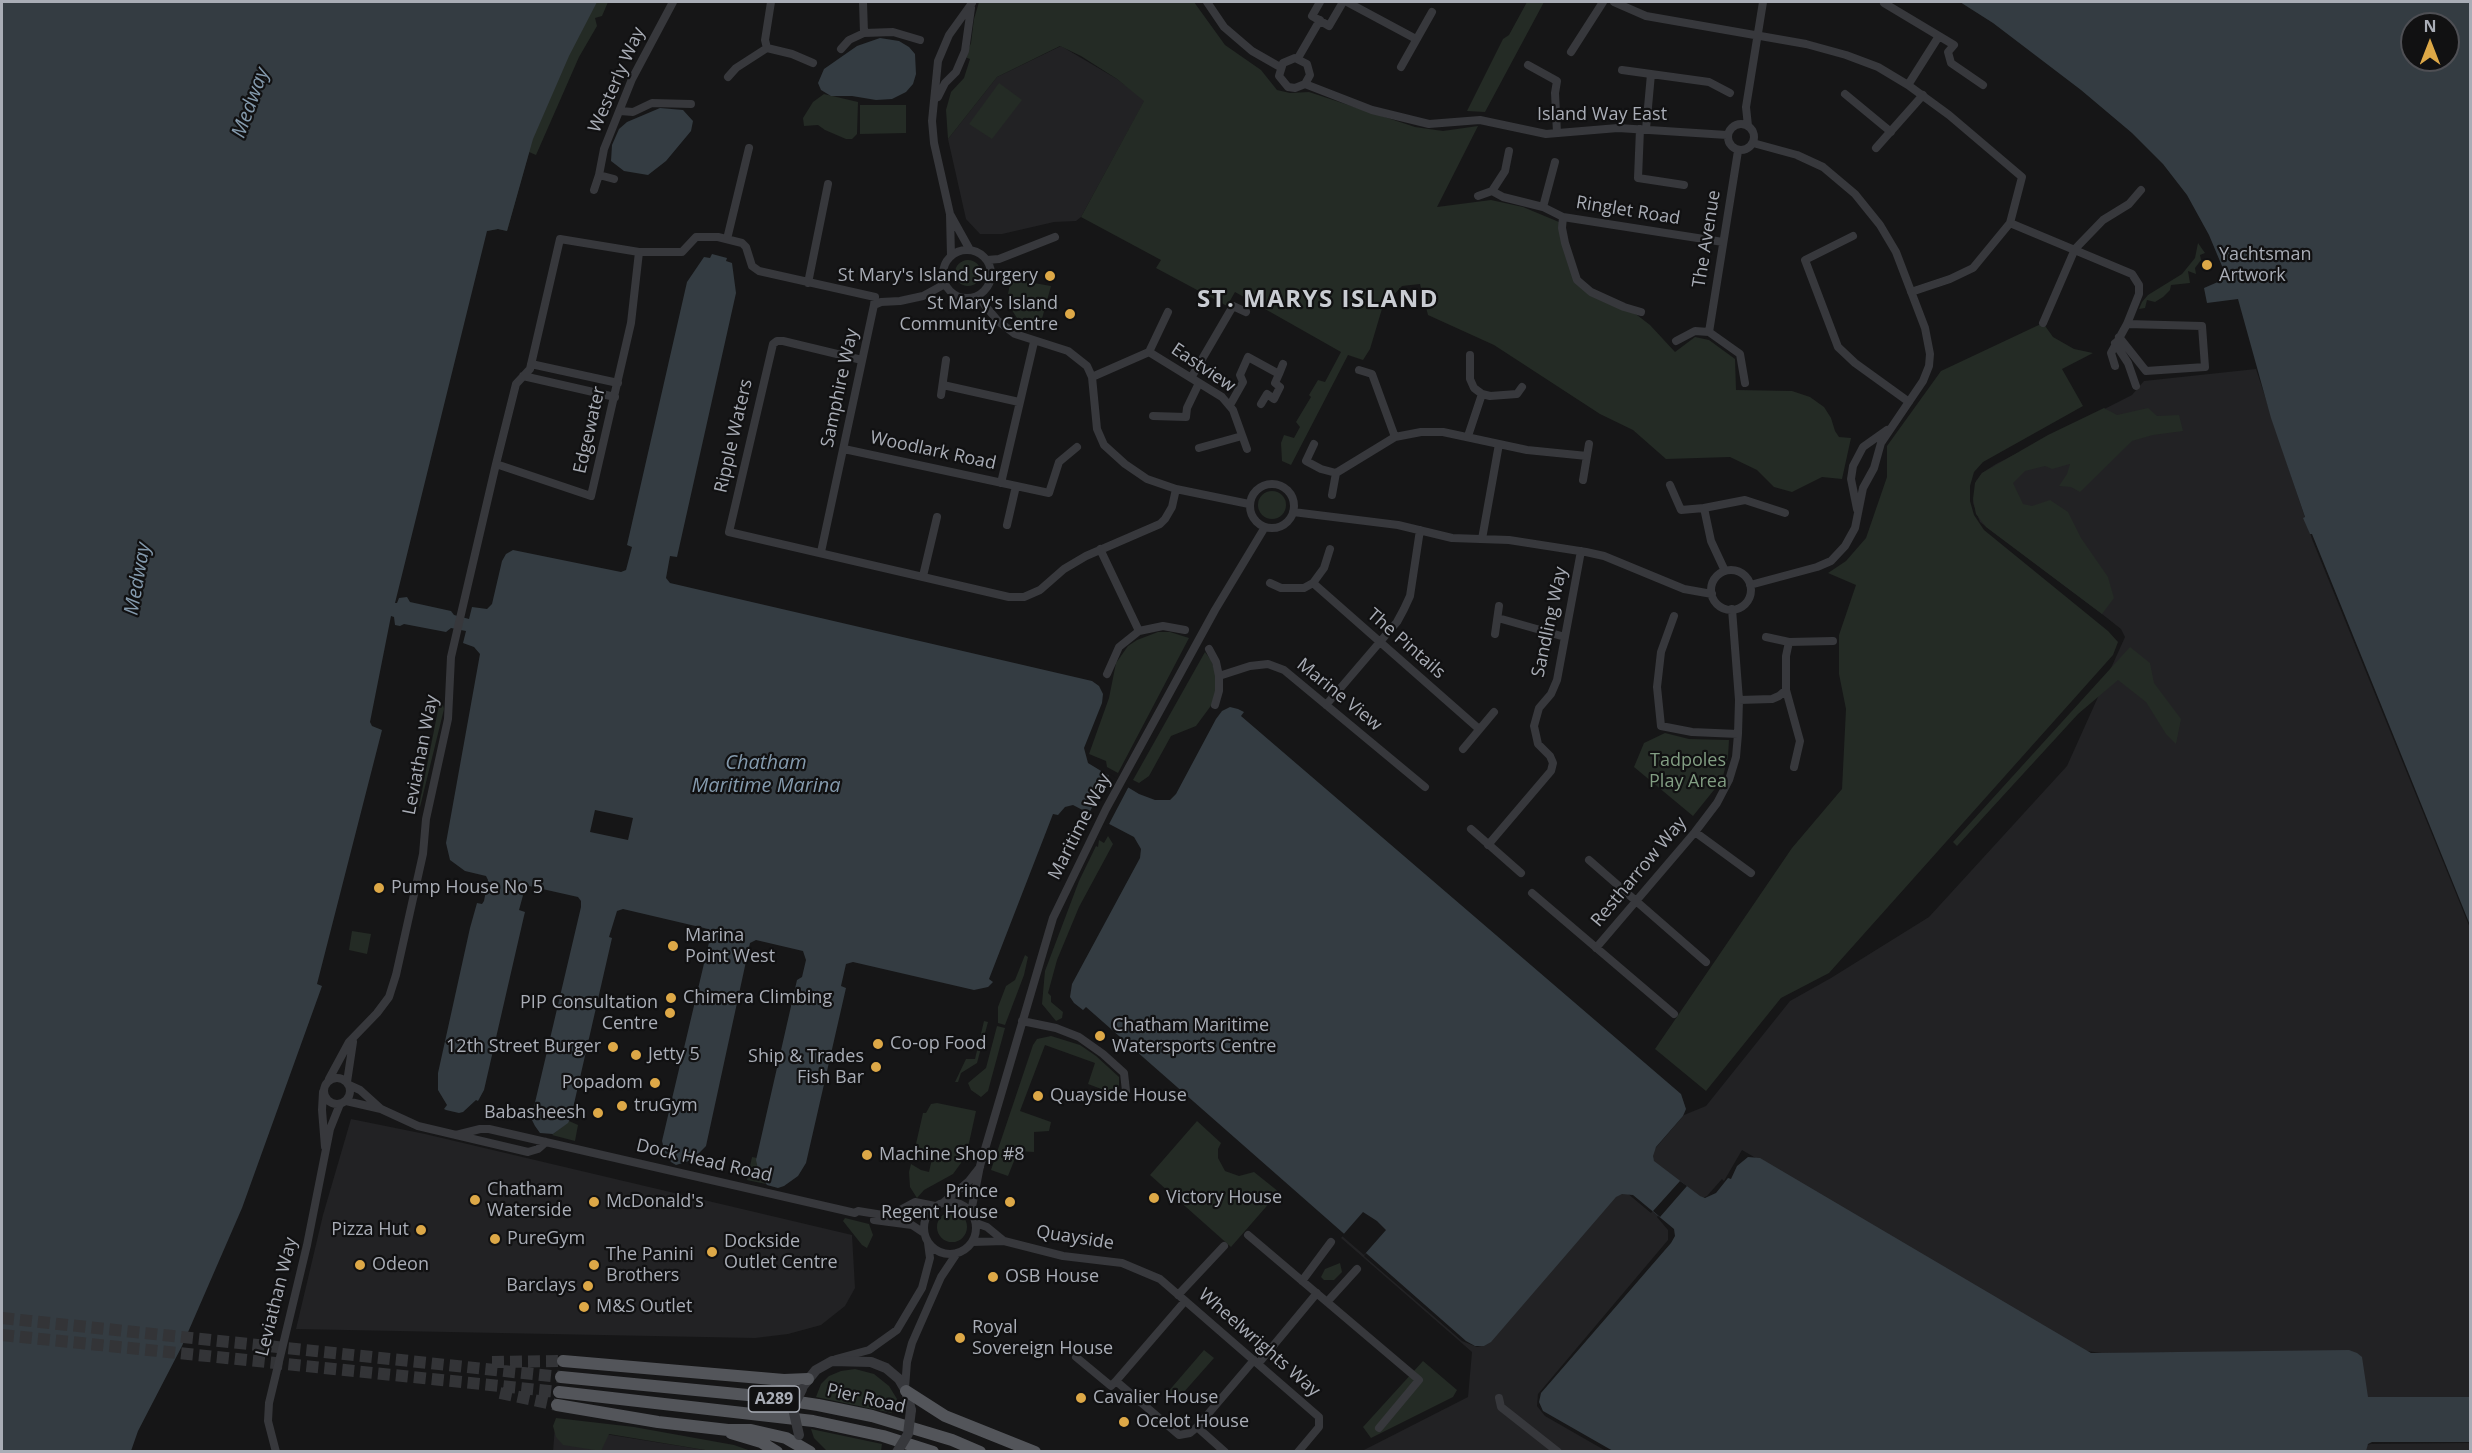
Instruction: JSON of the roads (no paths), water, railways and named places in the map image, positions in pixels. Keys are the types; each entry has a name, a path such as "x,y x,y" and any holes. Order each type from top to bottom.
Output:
{"main road":[{"path":"563,1361 784,1380 805,1384"},
{"name":"Pier Road","path":"561,1377 758,1396 818,1405 872,1416 952,1440 980,1452"},
{"path":"906,1390 945,1416 1035,1452"},
{"name":"Pier Road","path":"559,1392 813,1421 883,1436 933,1452"},
{"path":"557,1406 658,1422 728,1430 744,1429 772,1434 811,1452"},
{"path":"728,1430 733,1435 761,1442 777,1452"}],"street":[{"name":"Westerly Way","path":"594,190 604,149 632,79 673,2"},
{"path":"767,48 765,40 771,2"},
{"path":"862,2 864,33"},
{"path":"935,103 945,83 956,72 966,47 972,2"},
{"path":"951,256 963,250 982,255 987,260 992,274 988,288 969,298 955,295 945,284 944,270 951,256 951,214 933,136 940,58 949,35 972,2"},
{"path":"1207,2 1224,27 1252,51 1280,67 1286,60 1298,58 1307,64 1310,75 1305,84"},
{"path":"1320,2 1312,16 1329,26 1343,2"},
{"path":"1347,2 1416,39"},
{"path":"1571,52 1603,2"},
{"path":"1614,2 1646,16 1806,44 1878,67 1923,95 2022,177 2010,223 1973,268 1950,279 1911,292"},
{"path":"1748,126 1737,125 1731,128 1727,135 1729,143 1738,151 1747,149 1753,143 1754,135 1748,126 1746,107 1763,2"},
{"path":"1884,3 1954,45 1948,52 1951,63 1983,85"},
{"path":"1401,67 1431,12"},
{"path":"1298,58 1320,20"},
{"path":"841,49 851,39 864,33 893,32 920,40"},
{"path":"1908,85 1939,36"},
{"path":"728,77 736,68 767,48 792,54 813,63"},
{"path":"1528,65 1557,81 1555,93 1557,133"},
{"name":"Island Way East","path":"1280,67 1279,76 1284,85 1295,88 1305,84 1372,110 1411,121 1446,124 1480,120 1528,132 1642,129 1727,135"},
{"path":"1622,70 1709,82 1730,93"},
{"path":"1651,74 1642,129 1638,178 1684,185"},
{"path":"1845,94 1891,132"},
{"path":"1876,148 1923,95"},
{"path":"620,111 633,112 652,103 692,104"},
{"path":"1737,125 1746,107"},
{"path":"1750,585 1831,561 1850,538 1861,507 1863,488 1872,475 1880,446 1888,430 1925,378 1930,354 1927,332 1896,252 1880,225 1855,194 1816,163 1774,147 1753,143"},
{"path":"727,239 749,148"},
{"path":"1478,196 1492,191 1505,171 1509,151"},
{"name":"The Avenue","path":"1708,332 1738,151"},
{"path":"1543,207 1556,162"},
{"path":"599,175 614,179"},
{"path":"808,283 828,184"},
{"path":"2043,323 2075,249 2103,220 2129,204 2141,190"},
{"name":"Ringlet Road","path":"1492,191 1522,203 1543,207 1563,217 1723,242"},
{"path":"951,214 970,250"},
{"name":"Ringlet Road","path":"1563,217 1564,235 1577,280 1591,292 1641,312"},
{"path":"2010,223 2132,274 2139,285 2139,294 2127,324 2111,353 2115,366"},
{"path":"1853,236 1805,260 1838,347 1855,363 1909,402"},
{"path":"496,464 516,384 531,364 560,239 639,252 682,252 696,237 727,239 745,245 752,266 759,271 875,297 874,305"},
{"path":"987,260 999,259 1055,237"},
{"name":"Edgewater","path":"496,464 591,496 631,323 639,252"},
{"path":"874,305 923,296 945,284"},
{"path":"976,296 998,321 1015,334 1034,342 1068,351 1087,366 1092,377 1097,429 1104,445 1125,464 1147,479 1176,489 1250,504"},
{"name":"Samphire Way","path":"822,552 874,305"},
{"path":"1153,416 1186,417 1195,380 1233,306 1246,312"},
{"path":"1092,377 1149,352 1168,312"},
{"path":"2117,340 2146,371 2205,367 2202,326 2127,324"},
{"path":"1676,341 1695,331 1708,332 1740,354 1745,383"},
{"path":"2117,340 2136,386"},
{"name":"Ripple Waters","path":"822,552 729,532 773,344 783,341 862,360"},
{"path":"1001,483 1034,342"},
{"name":"Eastview","path":"1149,352 1222,397 1230,405 1246,449"},
{"path":"1470,355 1470,379 1474,388 1482,394 1508,396 1517,394 1522,387"},
{"path":"1230,405 1243,382 1240,375 1248,357 1279,374"},
{"path":"941,395 946,360"},
{"path":"531,364 618,383"},
{"path":"1261,404 1268,394 1274,399 1280,387 1275,383 1283,364"},
{"path":"1359,370 1372,374 1395,437"},
{"path":"523,376 615,397"},
{"path":"943,385 1019,402"},
{"path":"1468,436 1482,394"},
{"path":"1858,512 1851,481 1853,466 1863,447 1888,430"},
{"path":"1314,444 1306,461 1321,469 1336,473 1395,437 1421,432 1443,432 1527,450 1587,456"},
{"path":"1199,448 1242,436"},
{"path":"1482,539 1499,444"},
{"path":"1583,480 1589,444"},
{"name":"Woodlark Road","path":"844,449 1049,493 1059,462 1077,447"},
{"name":"Leviathan Way","path":"329,1079 349,1042 389,997 396,975 423,854 426,819 448,719 451,657 496,464"},
{"path":"1332,495 1336,473"},
{"path":"1276,484 1288,491 1292,498 1293,512 1290,518 1279,527 1264,527 1253,518 1250,504 1255,491 1261,486 1276,484"},
{"path":"1670,485 1681,510 1745,500 1785,513"},
{"name":"Woodlark Road","path":"1007,525 1016,486"},
{"path":"822,552 1009,597 1024,597 1040,590 1070,565 1100,549 1160,524 1166,519 1172,507 1176,489"},
{"path":"1704,508 1711,541 1725,571"},
{"path":"1293,512 1420,530 1452,538 1509,540 1581,551 1604,556 1684,589 1712,594"},
{"path":"923,576 937,517"},
{"name":"Maritime Way","path":"971,1212 980,1166 1053,918 1080,861 1142,745 1215,610 1264,527"},
{"path":"1326,705 1397,622 1410,596 1420,530"},
{"path":"1100,549 1139,631"},
{"path":"1270,583 1281,588 1304,588 1313,583 1324,568 1330,549"},
{"name":"Sandling Way","path":"1488,845 1539,788 1551,771 1553,763 1550,756 1538,744 1534,726 1539,708 1551,694 1557,680 1581,551"},
{"path":"1725,571 1740,572 1746,576 1750,585 1751,592 1745,604 1732,609 1717,604 1712,594 1715,578 1725,571"},
{"name":"The Pintails","path":"1313,583 1479,729"},
{"path":"1495,634 1500,606"},
{"name":"Restharrow Way","path":"1596,948 1695,832 1717,803 1729,780 1736,757 1739,700 1732,609"},
{"path":"1674,616 1661,652 1657,687 1661,726 1667,729 1692,732 1738,734"},
{"path":"1498,618 1565,637"},
{"path":"1107,674 1119,647 1139,631 1163,626 1185,630"},
{"path":"1766,637 1789,642 1833,641"},
{"path":"1789,642 1786,656 1786,690 1800,741 1794,767"},
{"path":"1209,649 1216,662 1219,676 1219,691 1215,705"},
{"name":"Marine View","path":"1219,676 1250,666 1268,664 1284,670 1425,787"},
{"path":"1739,700 1772,699 1786,690"},
{"path":"1463,749 1494,712"},
{"path":"1471,829 1521,873"},
{"path":"1695,832 1751,873"},
{"path":"1589,860 1706,962"},
{"path":"1532,893 1674,1014"},
{"path":"1022,1021 1056,1028 1079,1037 1103,1054 1124,1072 1126,1091 1122,1098"},
{"path":"348,1083 341,1078 329,1079 323,1092 329,1102 343,1102 350,1093 348,1083 353,1039"},
{"name":"Dock Head Road","path":"348,1083 381,1108 418,1126 528,1152 538,1149 546,1142"},
{"name":"Leviathan Way","path":"323,1092 322,1110 326,1151"},
{"name":"Leviathan Way","path":"276,1452 271,1436 268,1403 307,1245 332,1123 343,1102"},
{"name":"Dock Head Road","path":"343,1102 381,1108"},
{"name":"Dock Head Road","path":"456,1135 485,1128 855,1213 858,1216 912,1225 924,1233"},
{"name":"Maritime Way","path":"939,1204 969,1180 980,1166"},
{"name":"Dock Head Road","path":"855,1213 858,1211 889,1216 915,1202 939,1204"},
{"path":"811,1452 799,1435 794,1413 795,1403 805,1384 827,1363 869,1350 897,1330 922,1288 930,1258 924,1233 925,1218 939,1204 959,1203 971,1212 976,1223 976,1233 973,1242 957,1253 941,1277 912,1343 907,1362 906,1390 911,1410 908,1434 897,1452"},
{"name":"Quayside","path":"976,1223 987,1227 1004,1241"},
{"path":"1248,1235 1419,1380 1379,1428"},
{"name":"Quayside","path":"973,1242 1004,1241 1063,1256 1122,1263 1140,1269"},
{"path":"1302,1281 1331,1242"},
{"path":"928,1243 941,1253 957,1253"},
{"name":"Wheelwrights Way","path":"1182,1298 1224,1246"},
{"name":"Wheelwrights Way","path":"1140,1269 1160,1279 1319,1417 1319,1427 1298,1452"},
{"path":"1327,1302 1357,1269"},
{"path":"1116,1381 1179,1435 1190,1433 1317,1293"},
{"path":"1076,1357 1112,1386 1182,1298"},
{"path":"827,1363 852,1360 879,1364 890,1371 906,1390"},
{"path":"1498,1398 1501,1407 1558,1452"},
{"path":"1197,1427 1225,1452"}],"water":[{"path":"2,2 597,2 569,56 533,139 507,231 498,229 487,231 395,603 399,598 407,597 410,602 451,611 454,615 469,619 472,607 487,609 492,604 502,561 506,554 513,550 621,572 626,570 632,547 627,545 687,282 704,257 710,258 712,254 727,258 726,261 732,263 736,293 677,557 670,556 666,578 670,583 1092,681 1099,686 1103,694 1102,703 1084,748 1088,763 1139,794 1155,800 1170,800 1176,794 1216,719 1222,711 1230,707 1238,709 1244,712 1241,716 1681,1094 1686,1109 1683,1116 1656,1147 1653,1156 1654,1161 1700,1196 1705,1198 1716,1193 1728,1178 1731,1179 1737,1166 1748,1157 1760,1158 2091,1353 2349,1350 2362,1357 2368,1397 2470,1397 2470,1442 2372,1442 2368,1444 2366,1451 1613,1451 1543,1411 1539,1402 1541,1393 1671,1243 1675,1236 1674,1229 1633,1195 1622,1194 1616,1197 1491,1342 1484,1346 1475,1346 1466,1341 1086,1007 1083,1010 1074,1003 1070,997 1072,984 1140,858 1141,849 1134,837 1073,805 1065,807 1058,815 1053,814 989,979 993,982 988,987 974,990 853,962 846,964 841,986 846,988 806,1163 798,1176 784,1186 778,1188 767,1185 759,1173 756,1160 797,980 802,977 806,960 803,951 756,940 750,943 706,1146 692,1160 676,1165 665,1153 662,1141 711,934 704,928 623,909 617,911 609,937 612,938 571,1117 568,1123 553,1134 540,1133 535,1126 532,1120 533,1111 581,907 578,897 529,886 525,888 519,910 525,912 484,1090 478,1101 476,1100 463,1112 446,1110 444,1109 447,1105 438,1090 438,1073 470,928 477,903 482,904 484,901 488,880 486,876 465,871 450,860 446,843 480,654 474,647 463,643 466,631 451,628 446,632 404,624 395,625 394,617 391,616 370,722 372,726 382,730 317,984 322,986 242,1208 182,1346 138,1431 131,1451 2,1452"},
{"path":"1960,2 2470,2 2470,925 2312,534 2303,518 2305,517 2271,418 2238,299 2207,303 2204,288 2227,278 2209,235 2187,195 2163,164 2132,133 2081,90 1993,23"},
{"path":"880,38 899,41 915,54 916,74 913,84 906,92 892,99 876,100 852,96 831,96 821,90 818,83 824,69 857,46"},
{"path":"660,108 683,110 693,121 691,131 666,161 648,175 624,171 611,161 612,145 619,129 627,122"}],"tunnel":[{"path":"2,1318 561,1377"},
{"path":"2,1335 559,1392"},
{"path":"492,1362 563,1361"},
{"path":"500,1393 557,1405"}],"place":[{"name":"Yachtsman Artwork","path":"2207,265"},
{"name":"St Mary's Island Surgery","path":"1050,276"},
{"name":"St Mary's Island Community Centre","path":"1070,314"},
{"name":"Pump House No 5","path":"379,888"},
{"name":"Marina Point West","path":"673,946"},
{"name":"Chimera Climbing","path":"671,998"},
{"name":"PIP Consultation Centre","path":"670,1013"},
{"name":"Chatham Maritime Watersports Centre","path":"1100,1036"},
{"name":"Co-op Food","path":"878,1044"},
{"name":"12th Street Burger","path":"613,1047"},
{"name":"Jetty 5","path":"636,1055"},
{"name":"Ship & Trades Fish Bar","path":"876,1067"},
{"name":"Popadom","path":"655,1083"},
{"name":"Quayside House","path":"1038,1096"},
{"name":"truGym","path":"622,1106"},
{"name":"Babasheesh","path":"598,1113"},
{"name":"Machine Shop #8","path":"867,1155"},
{"name":"Victory House","path":"1154,1198"},
{"name":"Chatham Waterside","path":"475,1200"},
{"name":"McDonald's","path":"594,1202"},
{"name":"Prince Regent House","path":"1010,1202"},
{"name":"Pizza Hut","path":"421,1230"},
{"name":"PureGym","path":"495,1239"},
{"name":"Dockside Outlet Centre","path":"712,1252"},
{"name":"Odeon","path":"360,1265"},
{"name":"The Panini Brothers","path":"594,1265"},
{"name":"OSB House","path":"993,1277"},
{"name":"Barclays","path":"588,1286"},
{"name":"M&S Outlet","path":"584,1307"},
{"name":"Royal Sovereign House","path":"960,1338"},
{"name":"Cavalier House","path":"1081,1398"},
{"name":"Ocelot House","path":"1124,1422"}],"district":[{"name":"ST. MARYS ISLAND","path":"1318,300"}],"water label":[{"name":"Medway","path":"251,103"},
{"name":"Medway","path":"138,579"},
{"name":"Chatham Maritime Marina","path":"766,774"}],"park label":[{"name":"Tadpoles Play Area","path":"1688,771"}]}
